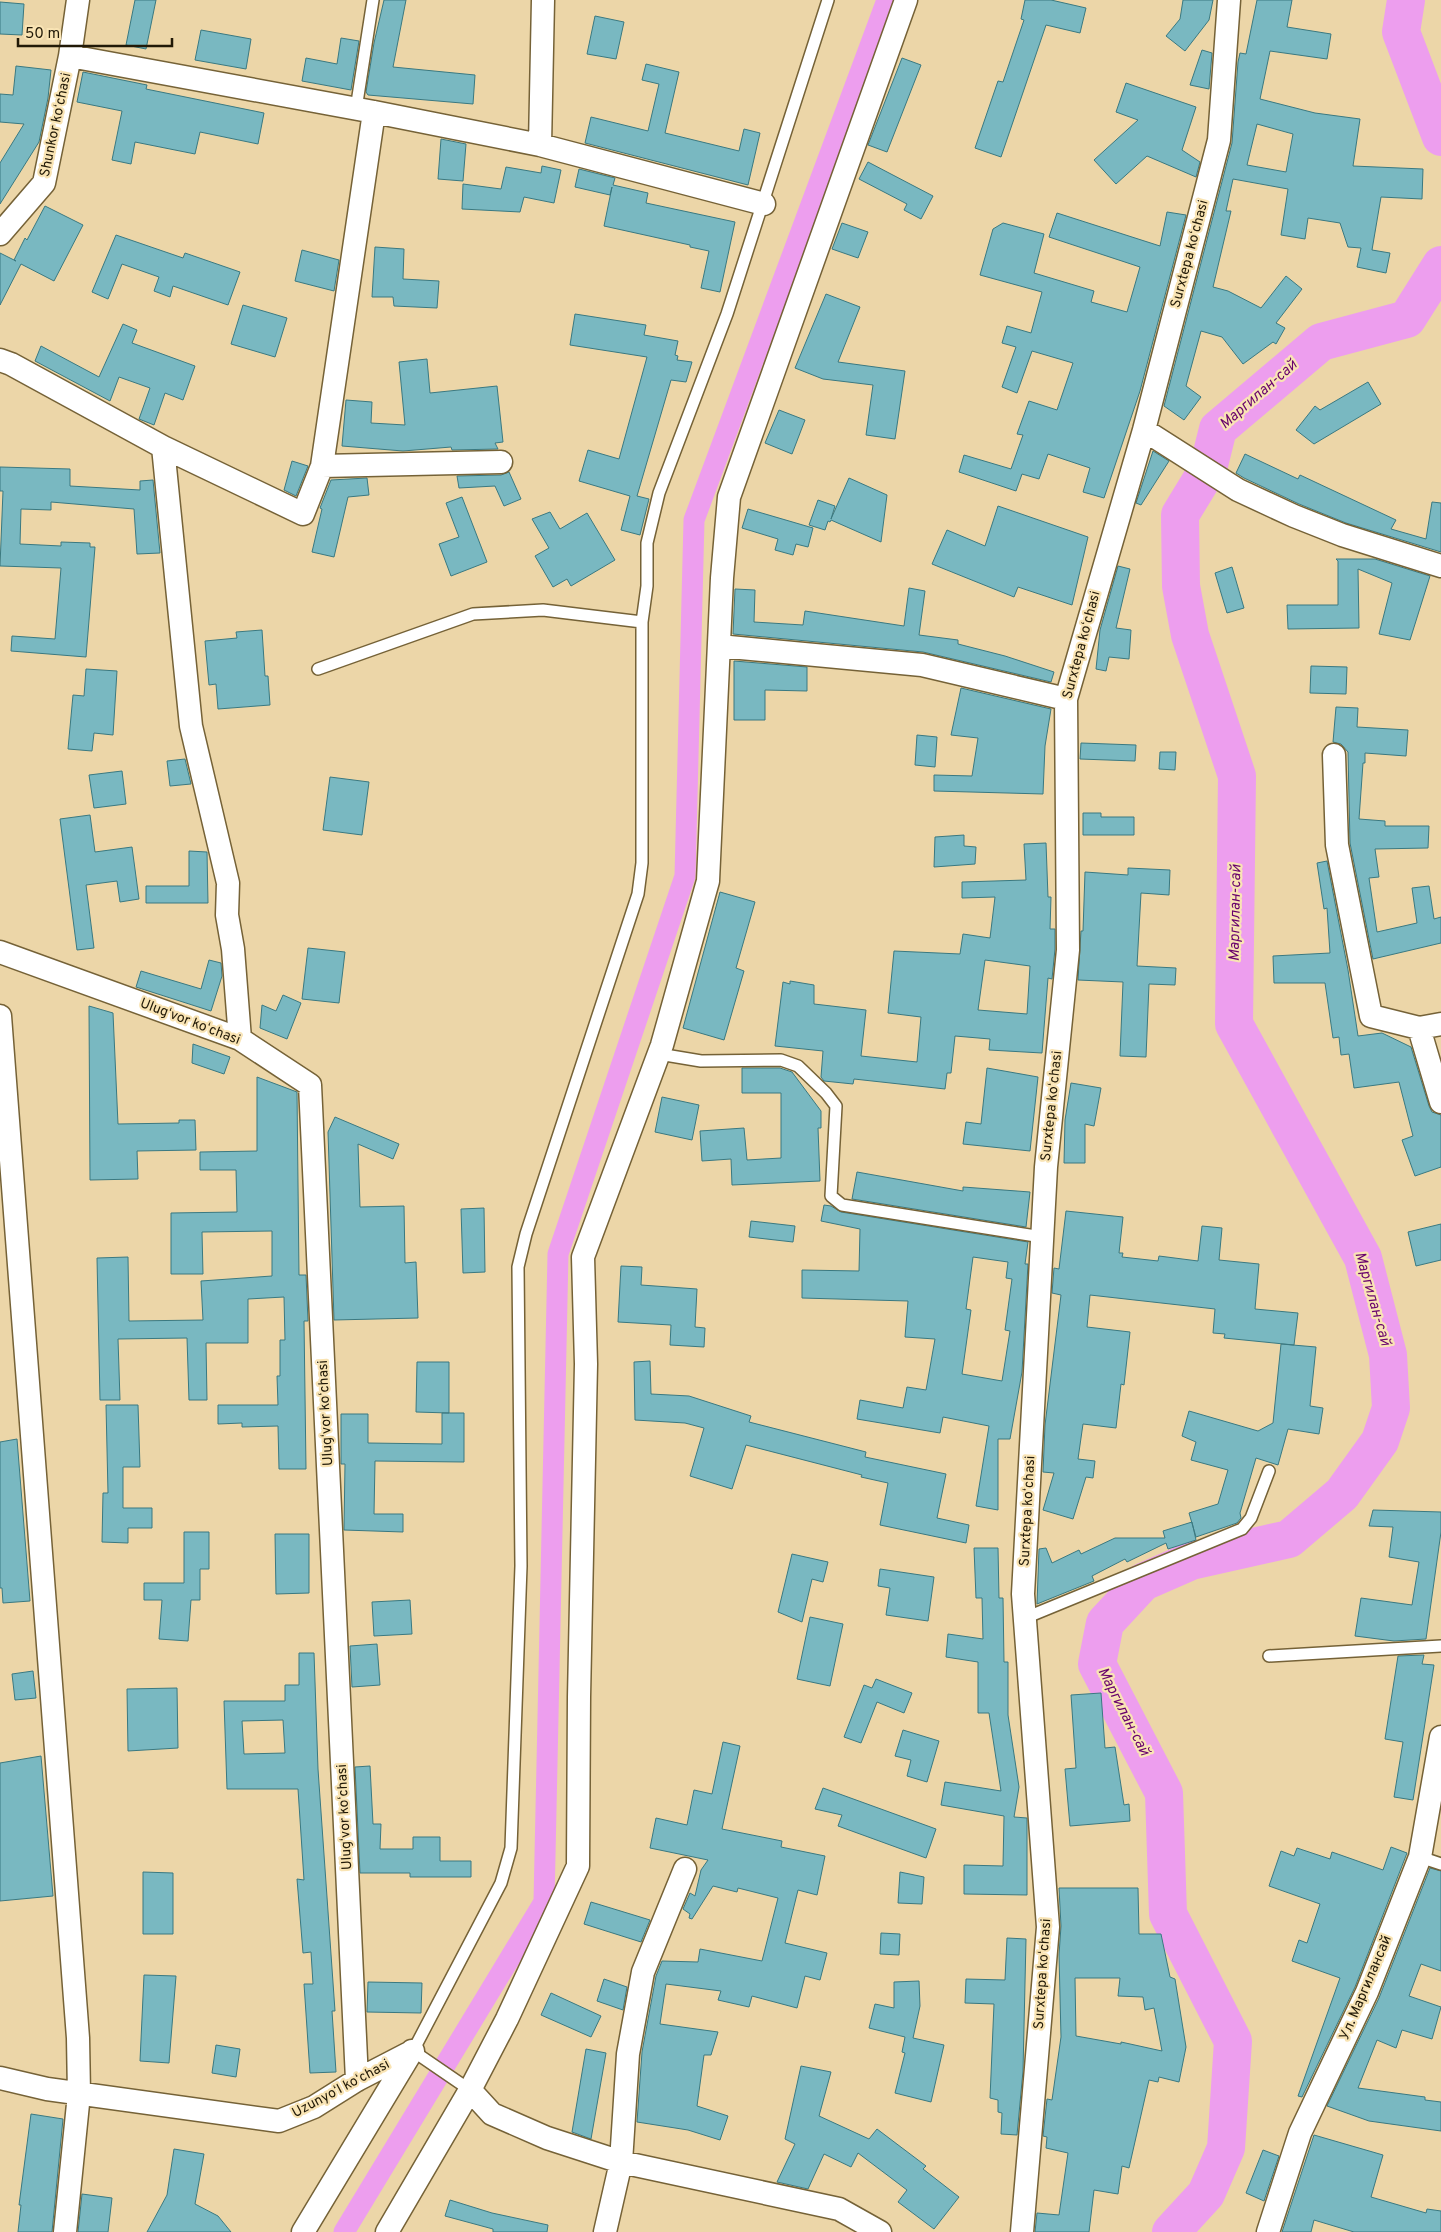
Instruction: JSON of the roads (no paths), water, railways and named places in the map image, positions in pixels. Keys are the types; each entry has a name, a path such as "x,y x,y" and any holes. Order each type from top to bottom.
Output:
{"street":[{"name":"Shunkor koʻchasi","path":"0,234 44,182 70,56 78,0"},
{"path":"540,145 542,0"},
{"path":"386,2232 470,2090 508,2019 578,1866 578,1697 586,1364 583,1256 659,1054 708,881 719,646 729,497 906,0"},
{"name":"Surxtepa koʻchasi","path":"1022,2232 1048,1927 1023,1594 1046,1167 1068,950 1066,699 1144,430 1219,140 1230,0"},
{"path":"70,56 540,145 764,204"},
{"path":"0,360 11,364 163,447 304,514 322,466 365,111"},
{"path":"1144,430 1238,490 1294,516 1342,535 1441,566"},
{"path":"163,447 191,726 228,882 227,914 233,949 240,1039"},
{"path":"322,466 502,462"},
{"path":"719,646 922,665 1066,699"},
{"path":"1334,755 1337,846 1371,1016 1419,1028 1441,1024"},
{"name":"Ulugʻvor koʻchasi","path":"0,952 240,1039 310,1085 357,2080"},
{"path":"0,1016 78,2038 79,2094 65,2232"},
{"path":"1419,1028 1441,1102"},
{"name":"Ул. Маргилансай","path":"1268,2232 1300,2134 1431,1861 1441,1737"},
{"path":"605,2232 621,2162 628,2054 643,1972 685,1869"},
{"name":"Uzunyoʻl koʻchasi","path":"0,2078 79,2094 279,2121 314,2107 357,2080 413,2050"},
{"name":"Uzunyoʻl koʻchasi","path":"304,2232 413,2050"},
{"path":"470,2090 492,2114 547,2138 621,2162 839,2209 879,2232"}],"lane":[{"path":"365,111 373,0"},
{"path":"470,2090 413,2050 500,1883 511,1848 521,1566 518,1268 526,1234 638,894 642,863 642,622 647,586 647,543 659,493 727,314 764,204 828,0"},
{"path":"318,669 474,614 543,610 642,622"},
{"path":"659,1054 701,1061 781,1060 798,1066 826,1093 836,1106 831,1196 842,1204 1042,1237"},
{"path":"1025,1618 1242,1530 1251,1518 1269,1471"},
{"path":"1269,1656 1441,1646"}],"waterway":[{"path":"344,2232 544,1902 558,1254 685,876 694,520 887,0"},
{"name":"Маргилан-сай","path":"1406,0 1401,32 1441,137"},
{"name":"Маргилан-сай","path":"1171,2232 1206,2194 1226,2148 1233,2041 1168,1914 1164,1793 1097,1664 1105,1623 1143,1582 1191,1561 1289,1539 1342,1494 1380,1441 1391,1408 1388,1355 1363,1258 1234,1024 1237,776 1190,635 1181,586 1180,515 1208,469 1218,429 1321,342 1407,319 1441,265"}]}
